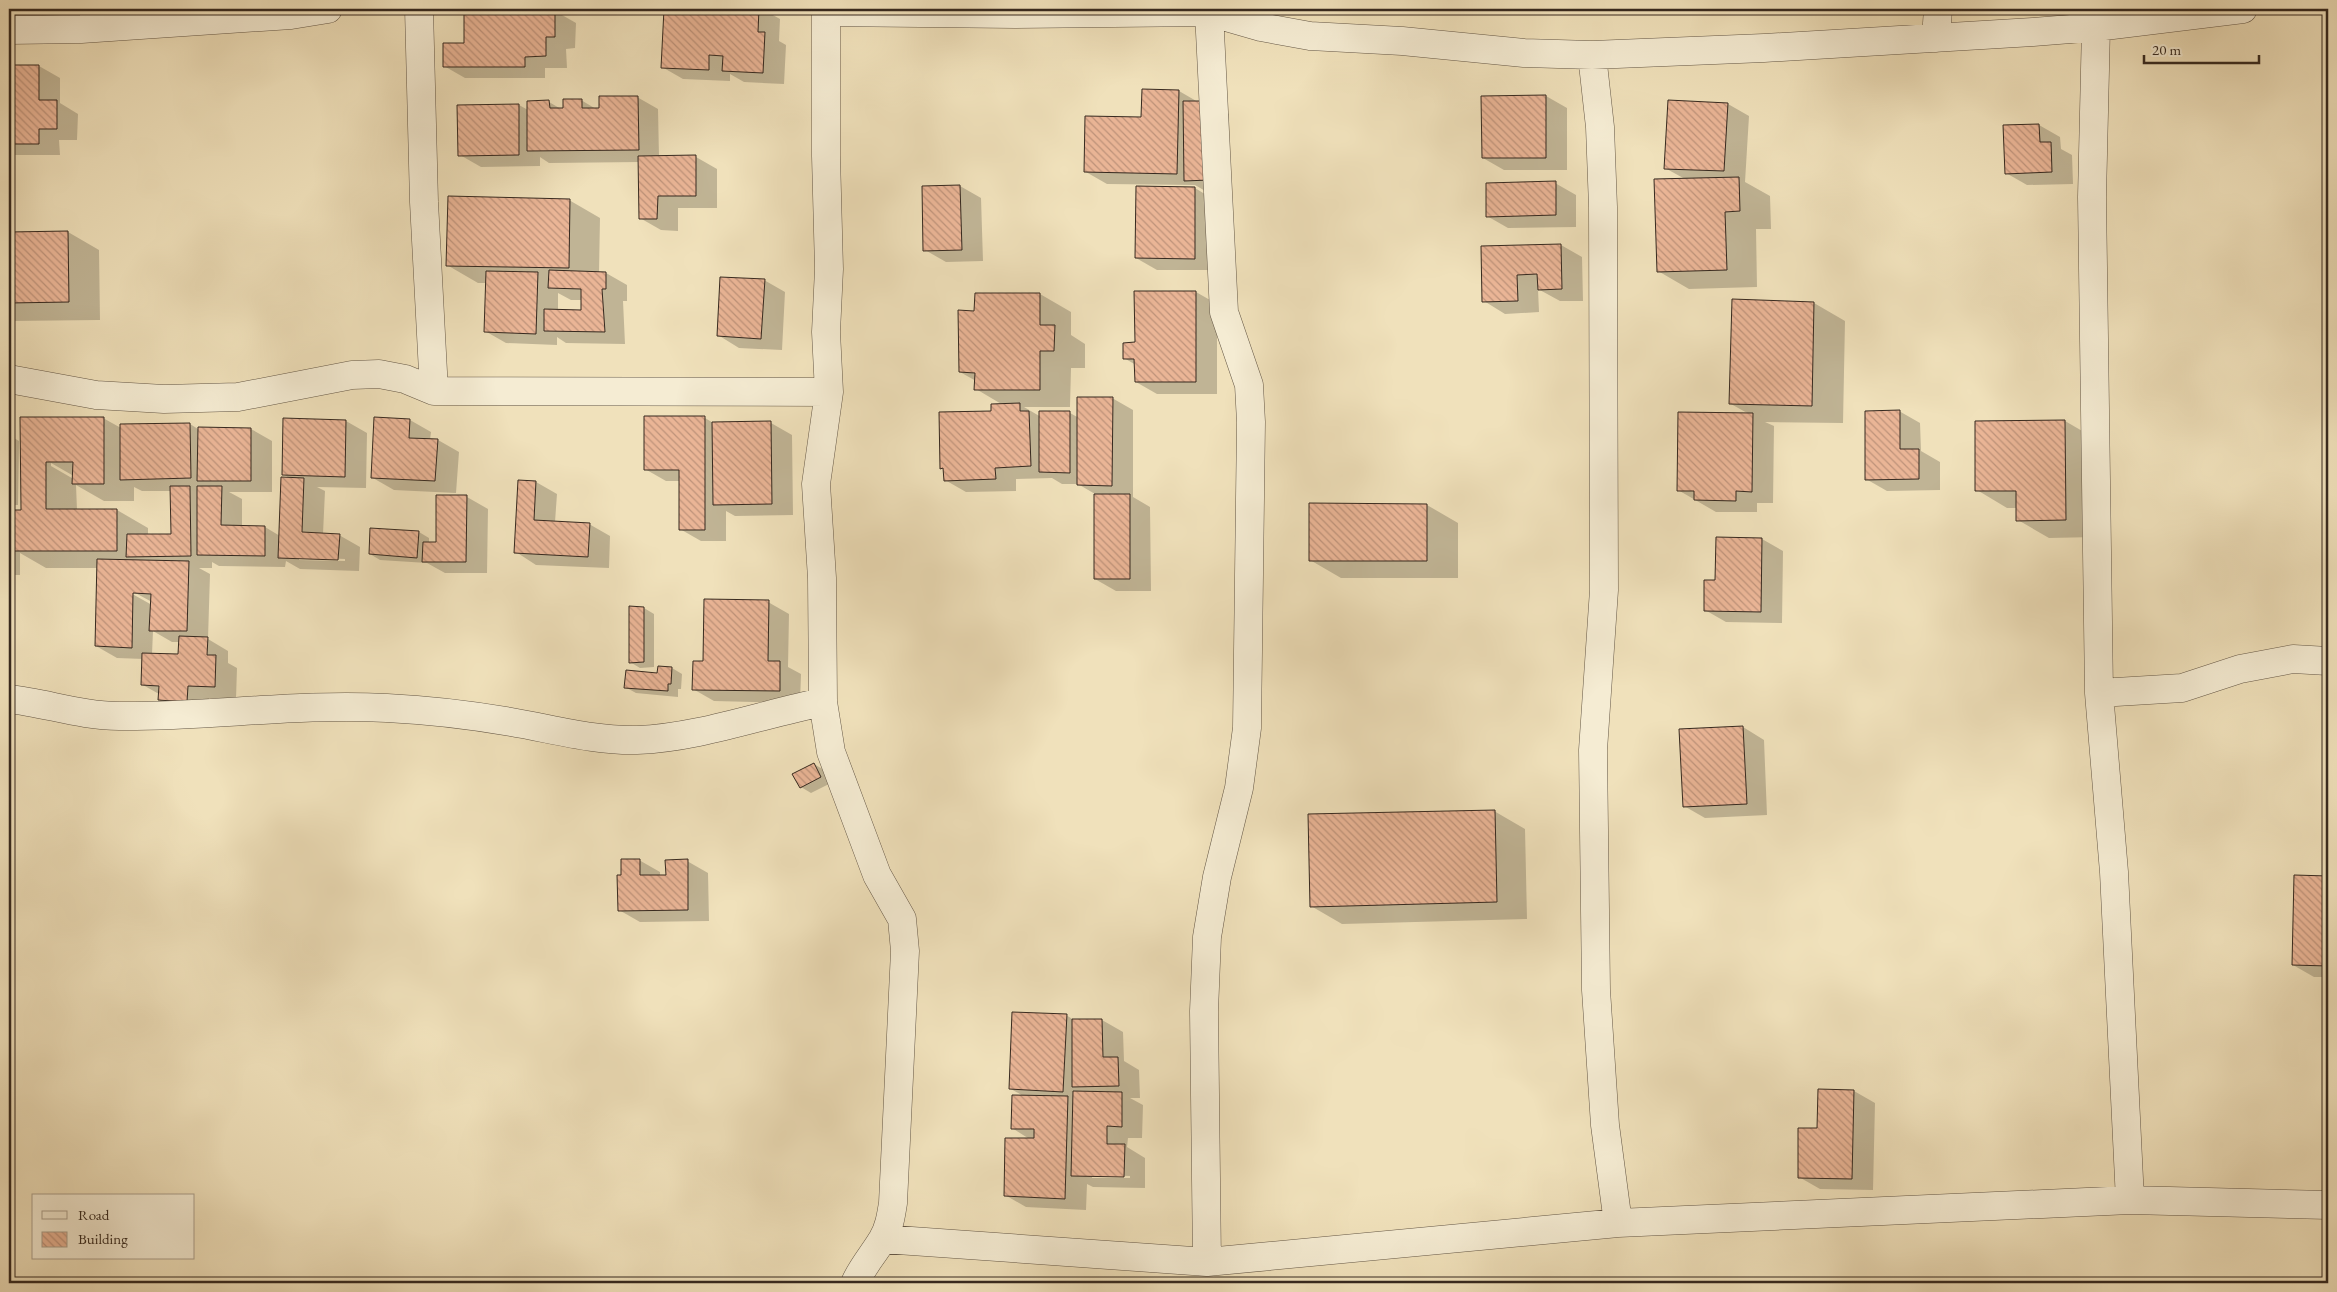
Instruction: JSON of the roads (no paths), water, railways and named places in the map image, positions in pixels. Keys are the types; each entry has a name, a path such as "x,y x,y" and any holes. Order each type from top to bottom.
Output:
{"street":[{"path":"9,30 81,29 291,15 328,9"},
{"path":"419,9 424,202 434,391"},
{"path":"1936,38 1938,9"},
{"path":"855,1283 862,1268 883,1239 890,1220 893,1203 906,951 902,919 877,875 831,752 823,702 822,578 816,484 829,392 826,332 829,269 826,156 826,10 1015,14 1209,12 1261,27 1310,36 1402,40 1524,53 1592,55 1936,38 2096,27 2243,9"},
{"path":"1207,1262 1204,1011 1207,937 1217,877 1238,788 1247,728 1251,422 1249,385 1224,312 1209,12"},
{"path":"2096,27 2092,235 2099,693 2114,872 2130,1200"},
{"path":"1592,55 1600,127 1603,207 1604,590 1593,750 1596,990 1604,1125 1618,1223"},
{"path":"9,378 96,395 164,399 238,398 352,375 379,374 405,379 434,391 829,392"},
{"path":"2099,693 2182,688 2240,669 2293,659 2328,661"},
{"path":"9,699 38,702 83,713 118,716 316,707 388,708 510,722 581,737 636,740 669,738 823,702"},
{"path":"883,1239 1207,1262 1618,1223 2130,1200 2328,1205"}]}
